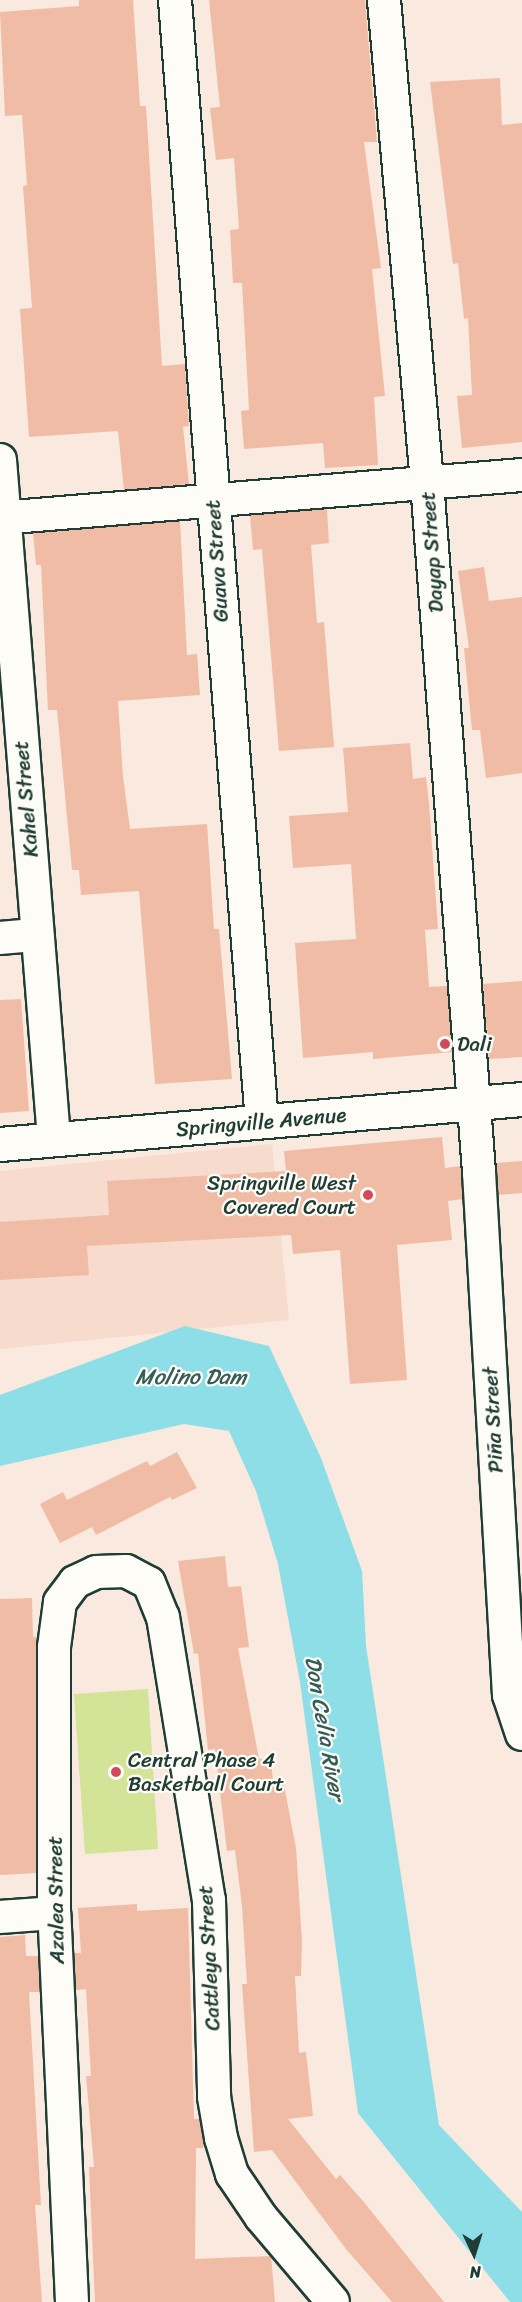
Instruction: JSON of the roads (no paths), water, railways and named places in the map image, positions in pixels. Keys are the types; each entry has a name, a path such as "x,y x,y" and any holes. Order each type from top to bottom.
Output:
{"street":[{"name":"Guava Street","path":"175,0 262,1122"},
{"name":"Dayap Street","path":"384,0 427,482 473,1104"},
{"name":"Kahel Street","path":"0,460 10,728 37,935 54,1138"},
{"path":"2,518 522,475"},
{"path":"0,938 37,935"},
{"name":"Springville Avenue","path":"0,1144 522,1099"},
{"name":"Piña Street","path":"473,1104 509,1695 522,1734"},
{"name":"Azalea Street","path":"72,2302 54,1913 54,1647 60,1602 75,1582 96,1572 126,1571 149,1583"},
{"name":"Cattleya Street","path":"149,1583 163,1617 209,1900 214,2097 221,2138 232,2174 255,2208 333,2302"},
{"path":"0,1917 54,1913"}],"water":[{"name":"Molino Dam","path":"185,1326 269,1346 321,1458 362,1571 366,1646 439,2125 522,2212 522,2302 510,2302 358,2113 300,1682 278,1564 256,1491 229,1431 184,1424 0,1466 0,1395"}],"place":[{"name":"Dali","path":"445,1044"},
{"name":"Springville West Covered Court","path":"368,1195"},
{"name":"Central Phase 4 Basketball Court","path":"116,1772"}],"water label":[{"name":"Don Celia River","path":"325,1728"}]}
